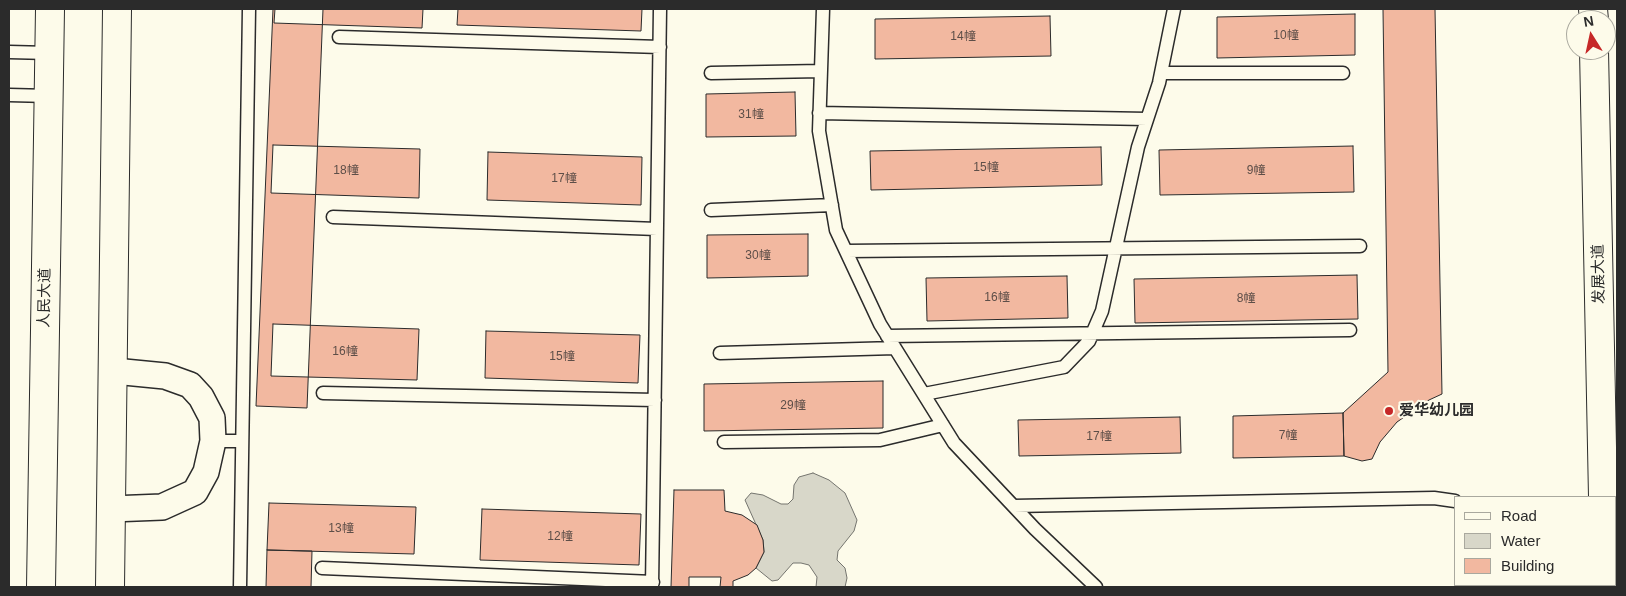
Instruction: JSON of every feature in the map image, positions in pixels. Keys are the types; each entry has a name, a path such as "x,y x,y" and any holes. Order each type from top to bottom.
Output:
{"main road":[{"name":"人民大道","path":"40,587 50,9"},
{"path":"110,587 117,9"},
{"name":"发展大道","path":"1594,60 1603,496"}],"street":[{"path":"111,509 162,507 196,492 206,472 213,441 212,418 201,397 190,385 160,375 114,371"}],"lane":[{"path":"240,587 249,9"},
{"path":"322,568 652,584 660,9"},
{"path":"823,9 819,131 836,230 887,336 954,443 1014,506 1096,587"},
{"path":"924,394 1064,367 1089,341 1102,311 1138,147 1161,73 1174,9"},
{"path":"339,37 660,47"},
{"path":"9,52 50,53"},
{"path":"711,73 821,71"},
{"path":"1161,73 1343,73"},
{"path":"9,96 49,96"},
{"path":"819,113 1147,119"},
{"path":"711,210 832,205"},
{"path":"333,217 657,229"},
{"path":"846,251 1115,250 1360,246"},
{"path":"887,336 1350,330"},
{"path":"720,353 895,348"},
{"path":"323,393 655,400"},
{"path":"724,442 880,440 943,425"},
{"path":"213,441 242,441"},
{"path":"1014,506 1434,498 1454,501"}],"water":[{"path":"813,473 829,480 845,493 857,520 854,531 838,551 837,560 845,568 847,578 845,587 816,587 817,577 809,565 801,563 793,563 778,580 772,581 756,568 764,552 763,540 745,500 751,493 763,495 781,504 788,504 793,499 794,485 799,477"}],"building":[{"path":"273,9 323,9 307,408 256,406"},
{"path":"275,9 423,9 422,28 274,23"},
{"path":"458,9 642,9 641,31 457,25"},
{"path":"1383,9 1435,9 1442,394 1429,400 1397,422 1380,442 1372,459 1362,461 1344,456 1343,413 1388,372"},
{"path":"1355,14 1355,55 1217,58 1217,17"},
{"path":"1050,16 1051,56 875,59 875,19"},
{"path":"795,92 796,136 706,137 706,94"},
{"path":"273,145 420,149 419,198 271,193"},
{"path":"1353,146 1354,192 1160,195 1159,150"},
{"path":"1101,147 1102,185 871,190 870,151"},
{"path":"488,152 642,157 641,205 487,200"},
{"path":"808,234 808,276 707,278 707,235"},
{"path":"1357,275 1358,319 1135,323 1134,279"},
{"path":"1067,276 1068,318 927,321 926,278"},
{"path":"273,324 419,329 417,380 271,376"},
{"path":"486,331 640,335 638,383 485,378"},
{"path":"883,381 883,428 704,431 704,384"},
{"path":"1343,413 1344,456 1233,458 1233,416"},
{"path":"1180,417 1181,453 1019,456 1018,420"},
{"path":"674,490 724,490 725,511 742,515 757,525 763,540 764,552 756,568 748,575 733,581 733,587 720,587 721,577 689,577 689,587 671,587"},
{"path":"269,503 416,507 414,554 267,550"},
{"path":"482,509 641,514 639,565 480,560"},
{"path":"267,550 312,551 311,587 266,587"}],"place":[{"name":"爱华幼儿园","path":"1389,411"}]}
